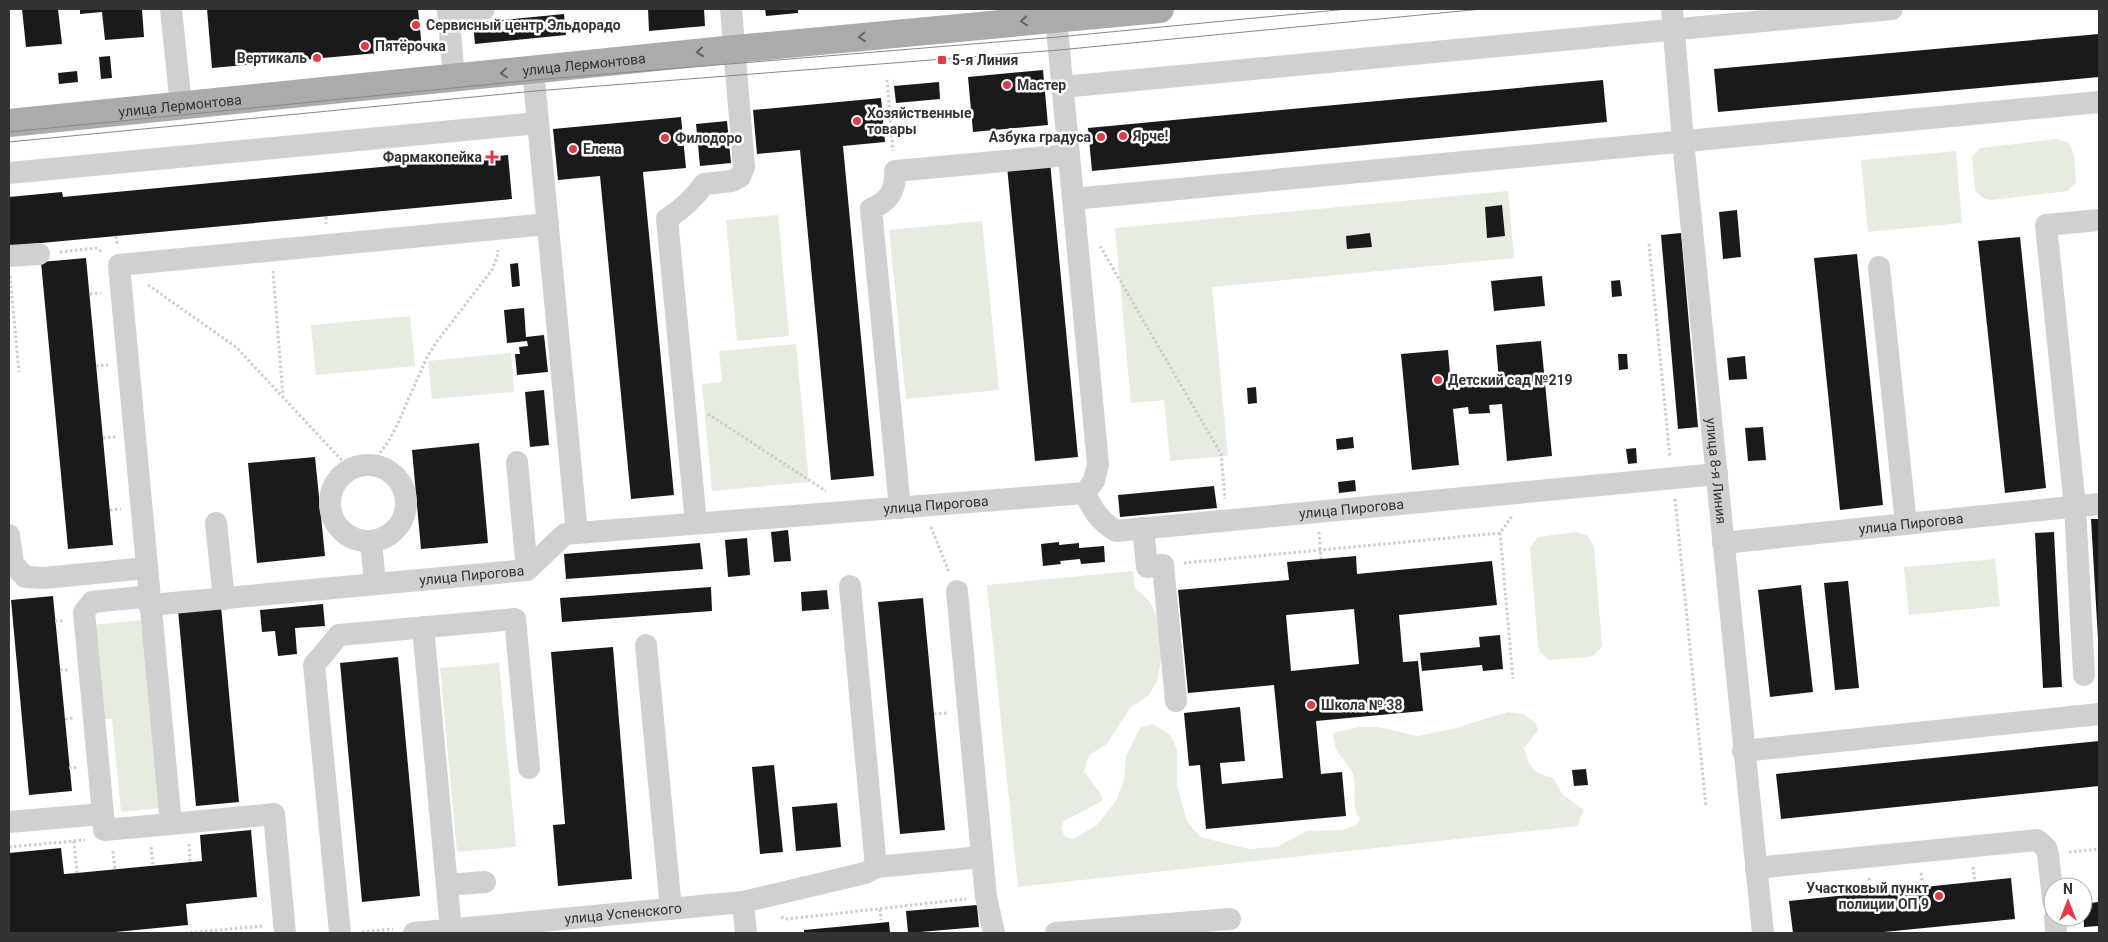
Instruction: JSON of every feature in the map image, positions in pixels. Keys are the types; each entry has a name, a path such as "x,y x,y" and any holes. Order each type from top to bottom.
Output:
{"main road":[{"name":"улица Лермонтова","path":"9,123 735,49 1054,14 1160,9"}],"street":[{"path":"171,9 181,106"},
{"path":"454,78 448,10 484,9"},
{"path":"696,523 667,220 697,196 704,184 732,181 740,177 744,167 731,9"},
{"path":"1062,87 1673,19 1892,9"},
{"path":"1054,14 1098,464 1094,480 1085,493"},
{"name":"улица 8-я Линия","path":"1673,19 1683,141 1762,933"},
{"path":"533,70 577,533"},
{"path":"1073,199 2099,102"},
{"path":"9,173 538,123"},
{"path":"900,508 871,209 882,204 891,195 896,184 895,171 1069,155"},
{"path":"2084,676 2075,507 2046,225 2099,220"},
{"path":"171,824 154,591 119,265 548,224"},
{"path":"9,265 39,254"},
{"path":"1879,267 1906,524"},
{"path":"517,462 527,570"},
{"path":"360,467 381,467 391,472 411,500 402,521 396,530 387,537 371,541 355,539 345,534 325,506 334,485 341,476 360,467"},
{"name":"улица Пирогова","path":"9,536 13,564 25,577 224,598 527,570 565,534 696,523 1085,493 1092,510 1104,523 1116,530 1717,474"},
{"name":"улица Пирогова","path":"1724,544 2099,504"},
{"path":"216,523 224,598"},
{"path":"1143,528 1147,566 1163,565 1176,701"},
{"path":"371,541 375,584"},
{"path":"850,586 876,867"},
{"path":"154,591 141,597 92,602 84,612 104,830 274,814 284,929"},
{"path":"956,591 986,897 994,933"},
{"path":"340,933 314,665 339,635 515,619 529,768"},
{"path":"423,627 451,930"},
{"path":"646,645 671,909"},
{"path":"1743,751 2099,714"},
{"path":"9,822 102,814"},
{"path":"1756,868 2030,840 2042,843 2048,854 2050,877"},
{"name":"улица Успенского","path":"414,933 743,902 865,873 876,867 982,857"},
{"path":"447,885 485,882"},
{"path":"743,902 746,933"},
{"path":"1056,933 1230,919"}],"path":[{"path":"887,80 895,171"},
{"path":"39,254 96,248 236,347 283,398 360,467 388,442 438,340 492,270 497,257 498,229"},
{"path":"1098,241 1221,454 1225,501"},
{"path":"1649,244 1706,807"},
{"path":"272,250 283,398"},
{"path":"9,265 19,372"},
{"path":"684,399 827,491"},
{"path":"1513,679 1500,533 1530,491"},
{"path":"923,506 956,591"},
{"path":"110,510 123,509"},
{"path":"1163,565 1500,533"},
{"path":"1321,550 1321,559"},
{"path":"74,841 77,873"},
{"path":"189,848 190,862"},
{"path":"2048,854 2099,849"},
{"path":"151,852 153,866"},
{"path":"113,855 115,870"},
{"path":"827,915 986,897"},
{"path":"880,909 881,920"},
{"path":"186,933 284,929"}],"shaded area":[{"path":"2057,139 2069,143 2074,154 2076,182 2068,191 1991,200 1985,199 1975,191 1972,157 1980,148"},
{"path":"1956,151 1962,223 1868,232 1861,160"},
{"path":"1508,191 1514,258 1212,287 1228,456 1170,461 1164,400 1131,403 1115,228"},
{"path":"778,215 789,336 737,341 726,220"},
{"path":"982,221 999,390 906,399 889,230"},
{"path":"410,316 415,366 316,375 311,325"},
{"path":"796,344 809,482 712,491 702,384 722,382 719,351"},
{"path":"511,353 514,392 432,399 428,361"},
{"path":"1577,532 1588,536 1594,547 1602,646 1594,655 1588,657 1549,660 1540,652 1538,646 1530,547 1538,537"},
{"path":"1995,559 2000,606 1909,615 1904,567"},
{"path":"1133,571 1135,588 1150,602 1161,624 1163,652 1157,681 1149,695 1130,708 1107,744 1089,755 1084,772 1101,794 1102,801 1064,821 1061,828 1065,837 1073,839 1096,826 1116,801 1124,780 1126,756 1140,728 1153,724 1170,735 1177,749 1177,786 1187,821 1200,837 1249,849 1277,847 1307,831 1343,830 1356,825 1360,819 1354,801 1354,777 1349,766 1338,752 1333,733 1359,727 1379,727 1417,736 1452,729 1508,712 1523,714 1535,722 1538,730 1524,748 1530,765 1541,774 1553,778 1563,795 1584,810 1577,826 1018,887 987,585"},
{"path":"142,620 160,808 121,812 112,719 101,719 92,625"},
{"path":"499,663 516,847 457,852 440,668"}],"building":[{"path":"22,9 58,9 62,44 26,47"},
{"path":"80,9 142,9 144,37 105,40 102,12 80,14"},
{"path":"207,9 418,9 422,49 212,68"},
{"path":"648,9 704,9 705,26 649,31"},
{"path":"765,9 798,9 798,13 766,16"},
{"path":"564,14 566,35 475,44 473,23"},
{"path":"2099,34 2099,77 1718,112 1714,69"},
{"path":"110,56 112,78 101,79 99,57"},
{"path":"1043,70 1048,125 973,132 968,77"},
{"path":"77,71 78,82 59,84 58,73"},
{"path":"1603,80 1607,122 1092,171 1088,128"},
{"path":"939,82 940,99 896,103 894,86"},
{"path":"881,98 885,142 843,146 874,476 831,480 800,150 757,154 753,110"},
{"path":"681,117 686,168 643,172 674,495 631,499 600,176 558,180 553,129"},
{"path":"727,121 731,163 700,166 696,124"},
{"path":"508,155 512,199 9,246 9,197 62,192 63,197"},
{"path":"1050,162 1078,457 1035,461 1007,166"},
{"path":"1502,205 1505,236 1487,238 1485,207"},
{"path":"1737,210 1741,257 1723,259 1719,212"},
{"path":"1370,233 1372,247 1347,249 1346,236"},
{"path":"1681,233 1698,427 1678,429 1661,235"},
{"path":"2020,237 2046,488 2005,493 1978,241"},
{"path":"1857,254 1883,505 1840,510 1814,258"},
{"path":"86,258 113,545 68,549 41,262"},
{"path":"518,263 520,286 512,287 510,264"},
{"path":"1542,276 1545,306 1494,311 1491,281"},
{"path":"1620,280 1622,296 1612,297 1611,281"},
{"path":"524,308 526,337 544,335 548,372 517,375 515,354 520,354 519,347 528,346 527,341 507,343 504,310"},
{"path":"1541,341 1552,456 1507,461 1502,404 1489,405 1490,413 1469,414 1468,407 1453,409 1459,465 1412,470 1401,354 1448,350 1451,386 1499,381 1496,345"},
{"path":"1618,354 1627,354 1628,369 1619,370"},
{"path":"1745,356 1747,379 1729,380 1727,358"},
{"path":"1256,387 1257,403 1248,404 1247,388"},
{"path":"544,390 549,445 530,447 525,392"},
{"path":"1763,427 1766,460 1748,461 1745,428"},
{"path":"1353,437 1354,448 1337,450 1336,439"},
{"path":"479,443 488,543 421,549 412,450"},
{"path":"1636,448 1637,463 1628,464 1626,449"},
{"path":"315,457 325,556 257,563 248,463"},
{"path":"1355,480 1356,491 1339,493 1338,482"},
{"path":"1214,486 1217,508 1120,517 1118,495"},
{"path":"2091,519 2099,519 2099,639 2098,639"},
{"path":"788,530 791,561 774,562 771,532"},
{"path":"2054,532 2062,687 2043,688 2035,533"},
{"path":"747,538 750,575 728,577 725,540"},
{"path":"1059,542 1059,545 1079,543 1079,548 1104,546 1105,562 1081,564 1080,559 1060,561 1061,564 1043,566 1041,544"},
{"path":"700,543 703,569 566,579 564,554"},
{"path":"1356,556 1357,574 1492,561 1497,605 1399,615 1403,662 1418,661 1423,711 1316,721 1321,774 1342,772 1346,816 1206,829 1200,765 1189,766 1184,713 1240,707 1245,761 1220,763 1222,784 1283,778 1274,685 1188,693 1178,590 1289,580 1287,562","holes":["1354,609 1359,664 1291,671 1286,615"]},
{"path":"1848,581 1859,688 1835,690 1824,583"},
{"path":"1801,585 1813,692 1770,697 1758,590"},
{"path":"711,587 712,611 562,622 560,598"},
{"path":"827,590 829,609 802,611 801,592"},
{"path":"53,596 72,791 29,795 11,600"},
{"path":"923,598 945,830 900,834 878,602"},
{"path":"323,604 325,626 295,628 297,654 278,656 275,631 262,632 260,610"},
{"path":"221,606 239,802 196,806 178,610"},
{"path":"1500,635 1503,669 1483,671 1482,665 1422,671 1420,653 1480,647 1479,637"},
{"path":"613,647 632,879 558,886 553,825 565,824 551,652"},
{"path":"398,657 420,896 362,902 340,663"},
{"path":"2099,741 2099,786 1781,819 1776,774"},
{"path":"774,765 783,852 760,854 752,767"},
{"path":"1586,769 1588,785 1574,786 1572,770"},
{"path":"837,803 841,847 796,851 792,807"},
{"path":"251,830 257,897 186,904 188,925 105,933 9,933 9,853 61,848 64,874 77,873 202,861 200,835"},
{"path":"2011,878 2015,919 1874,933 1793,933 1789,901"},
{"path":"2098,902 2099,926 2093,926 2093,903"},
{"path":"977,905 979,927 908,933 906,911"},
{"path":"889,922 890,933 804,933 804,930"}],"tram line":[{"path":"9,132 534,80 1058,37 1348,9"},
{"path":"9,142 535,91 1059,50 1482,9"}],"place":[{"name":"Сервисный центр Эльдорадо","path":"416,25"},
{"name":"Пятёрочка","path":"365,46"},
{"name":"Вертикаль","path":"317,58"},
{"name":"5-я Линия","path":"942,60"},
{"name":"Мастер","path":"1007,85"},
{"name":"Хозяйственные товары","path":"857,121"},
{"name":"Ярче!","path":"1123,136"},
{"name":"Азбука градуса","path":"1101,137"},
{"name":"Филодоро","path":"665,138"},
{"name":"Елена","path":"573,149"},
{"name":"Фармакопейка","path":"492,157"},
{"name":"Детский сад №219","path":"1438,380"},
{"name":"Школа № 38","path":"1311,705"},
{"name":"Участковый пункт полиции ОП 9","path":"1939,896"}]}
